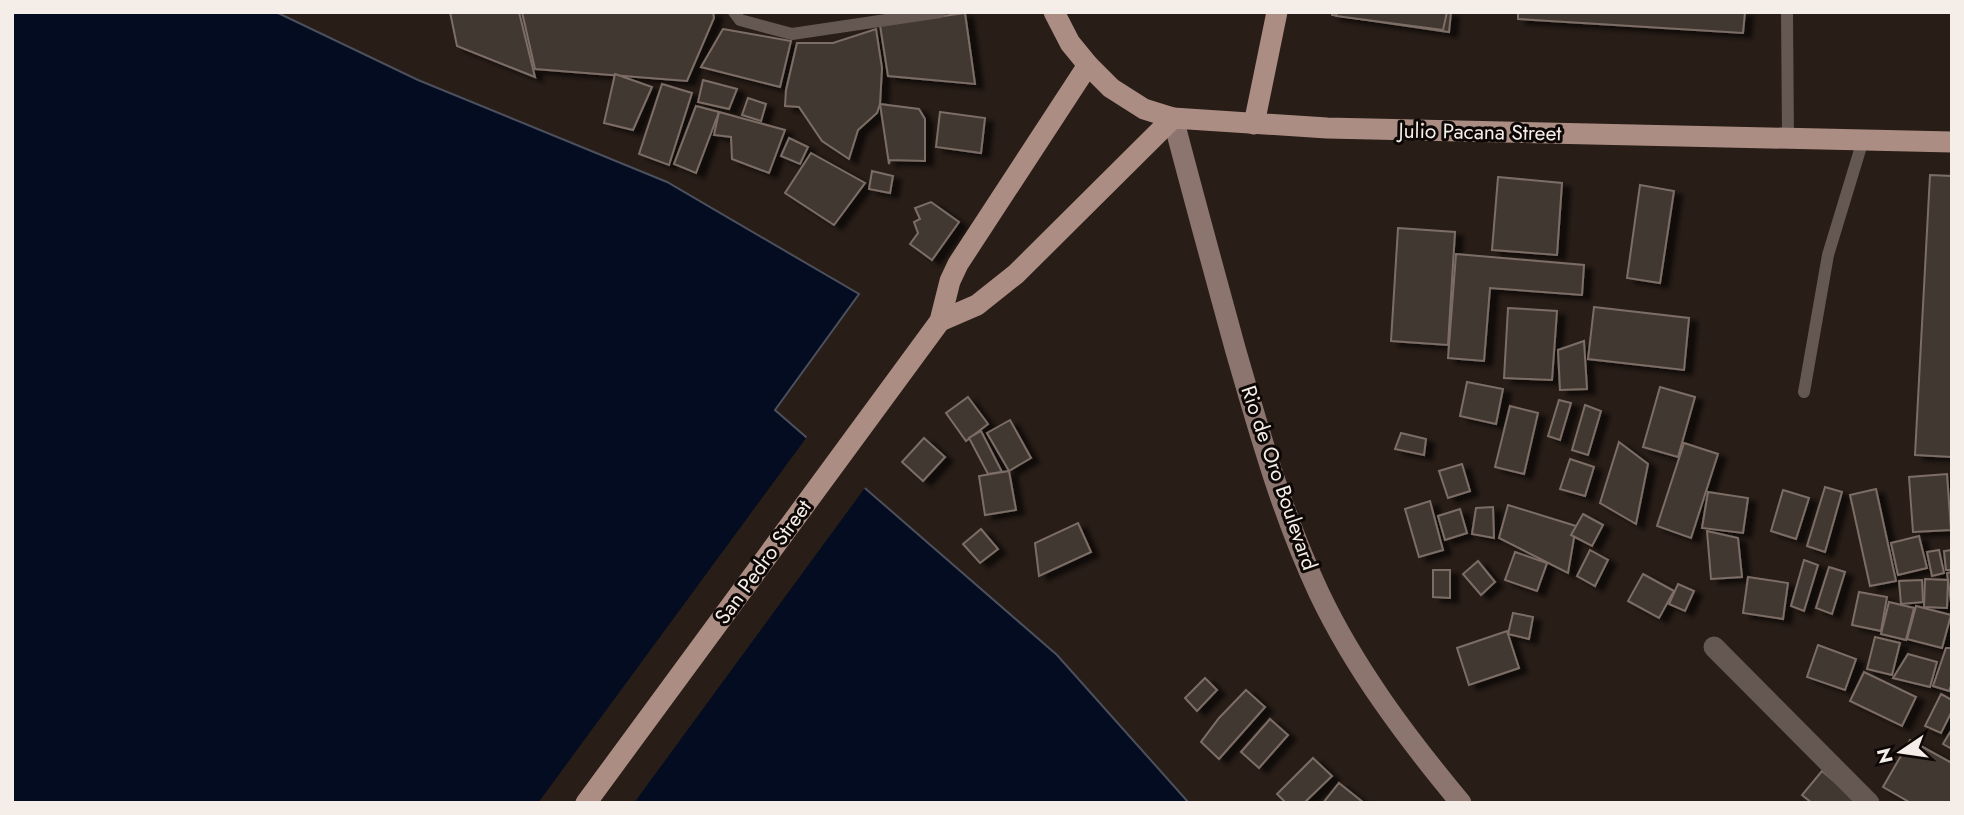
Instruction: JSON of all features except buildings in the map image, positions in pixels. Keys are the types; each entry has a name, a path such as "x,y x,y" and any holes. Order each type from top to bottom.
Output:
{"main road":[{"name":"Julio Pacana Street","path":"1054,12 1070,43 1111,88 1144,109 1173,118 1413,131 1952,142"},
{"path":"1254,124 1277,12"},
{"name":"San Pedro Street","path":"586,803 934,328 958,264 1088,65"},
{"path":"934,328 977,305 1008,281 1173,118"},
{"name":"Rio de Oro Boulevard","path":"1173,118 1259,434 1286,512 1320,594 1364,673 1408,737 1461,803"}],"street":[{"path":"1714,647 1870,803"}],"lane":[{"path":"734,12 740,20 792,34 940,12"},
{"path":"1787,12 1788,139"},
{"path":"1804,392 1828,255 1863,140"}],"water":[{"path":"12,12 276,12 418,80 667,182 859,294 775,410 1057,655 1189,803 12,803"}],"pier":[{"path":"809,434 867,485 634,803 538,803"}]}
